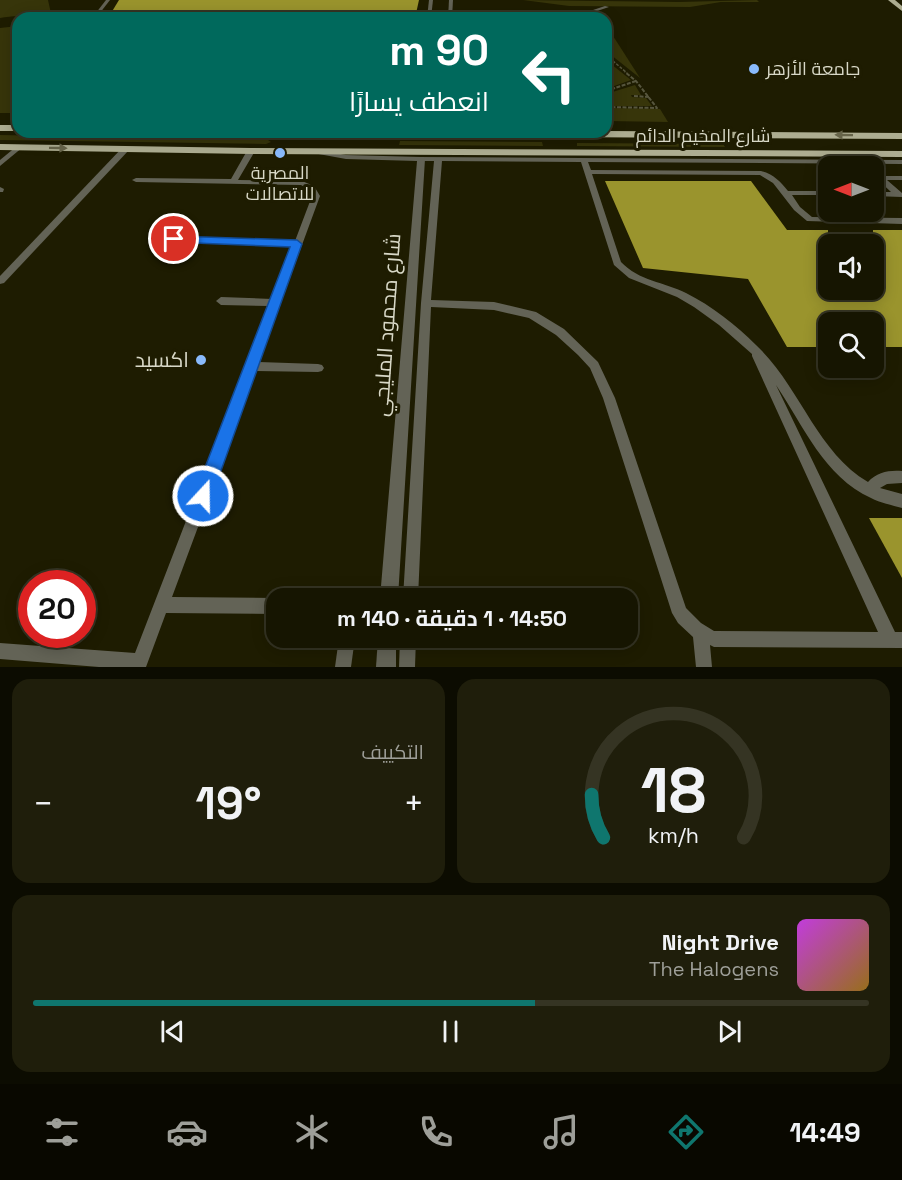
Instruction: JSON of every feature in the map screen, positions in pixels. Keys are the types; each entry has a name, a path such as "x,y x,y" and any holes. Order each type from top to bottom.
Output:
{"main road":[{"path":"892,1 902,7"},
{"name":"شارع المخيم الدائم","path":"612,133 902,136"},
{"path":"726,134 738,152"},
{"path":"292,151 289,141 294,138"},
{"name":"شارع المخيم الدائم","path":"0,147 251,151 902,154"}],"street":[{"path":"316,151 346,157 421,159"},
{"name":"شارع محمود المليجي","path":"390,588 421,159"},
{"path":"386,667 387,648"}],"lane":[{"path":"98,12 108,0"},
{"path":"591,12 607,7"},
{"path":"0,164 19,147"},
{"path":"2,281 125,150"},
{"path":"233,182 251,151"},
{"path":"738,152 753,173"},
{"path":"421,159 818,163"},
{"path":"411,588 426,303 438,159"},
{"path":"584,161 617,263 621,269 635,278 688,298 719,319 755,350 787,390 838,470 847,478 871,491 902,501"},
{"path":"884,163 902,162"},
{"path":"588,172 753,173 773,177 802,213 810,219 818,219"},
{"path":"884,178 902,178"},
{"path":"0,651 140,664 316,196 315,190 302,183 136,180"},
{"path":"884,181 900,195"},
{"path":"785,193 818,194"},
{"path":"884,194 900,195"},
{"path":"884,221 902,221"},
{"path":"174,239 297,244"},
{"path":"221,301 276,303"},
{"path":"426,303 494,306 531,315 560,332 594,365 612,407 680,613 701,634 714,639 896,640 762,372 755,350"},
{"path":"252,366 318,368"},
{"path":"871,491 873,484 879,479 902,477"},
{"path":"162,605 266,606"},
{"path":"701,634 704,667"},
{"path":"343,667 346,648"},
{"path":"407,667 408,648"}],"path":[{"path":"612,60 636,81 657,108 612,107"},
{"path":"612,89 636,81"},
{"path":"634,96 649,97"}],"shaded area":[{"path":"0,0 48,0 51,12 12,12 12,17 0,18"},
{"path":"523,0 679,2 757,0 759,2 721,2 690,7 569,6"},
{"path":"12,27 12,113 0,113 0,28"},
{"path":"612,34 640,78 612,56"},
{"path":"612,65 631,80 612,87"},
{"path":"635,85 641,95 631,95 632,97 646,98 652,106 612,106 612,92"},
{"path":"612,108 660,109 668,122 612,121"},
{"path":"0,135 12,135 12,138 161,138 268,140 271,142 266,144 0,140"},
{"path":"400,141 542,142 543,146 399,145"},
{"path":"577,143 723,144 725,147 577,146"}],"building":[{"path":"119,0 419,0 416,12 112,12"},
{"path":"605,181 751,181 787,230 828,230 828,234 818,234 818,300 884,300 884,234 873,234 873,230 902,230 902,347 884,347 884,312 818,312 818,347 787,347 748,279 643,268"},
{"path":"869,518 902,518 902,578"}],"place":[{"name":"جامعة الأزهر","path":"754,69"},
{"name":"المصرية للاتصالات","path":"280,153"},
{"name":"اكسيد","path":"201,360"}],"route":[{"path":"174,239 297,244 203,496"}]}
